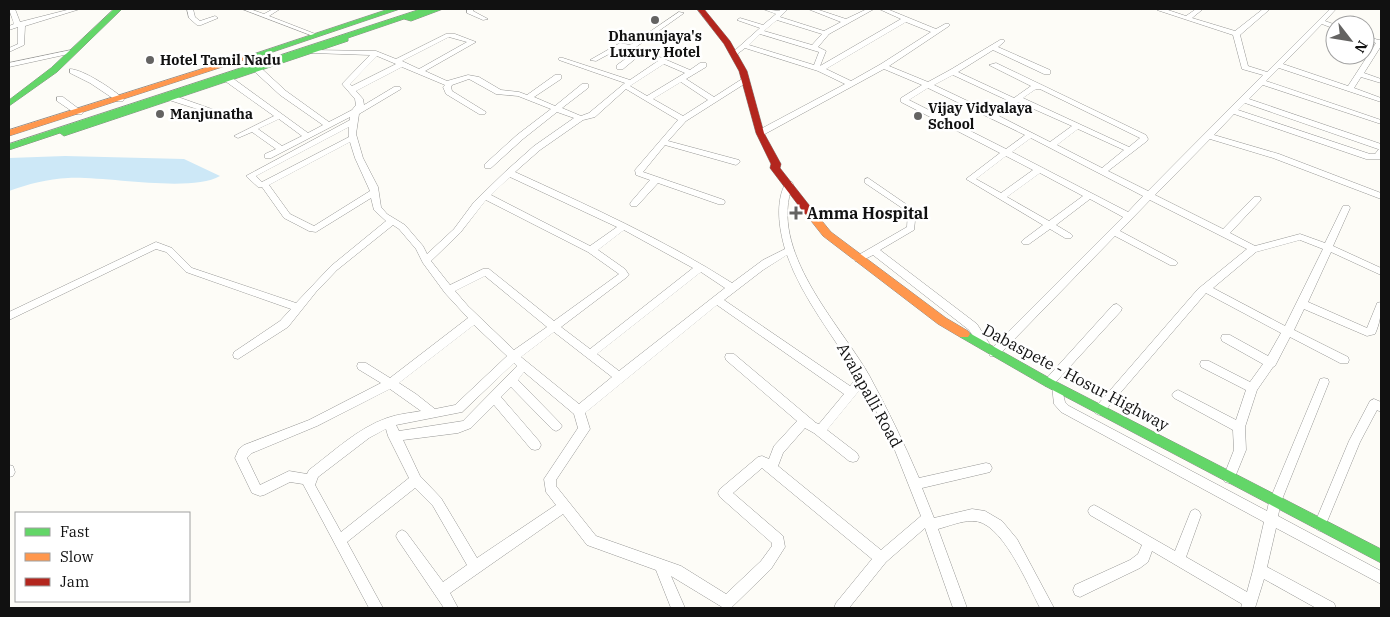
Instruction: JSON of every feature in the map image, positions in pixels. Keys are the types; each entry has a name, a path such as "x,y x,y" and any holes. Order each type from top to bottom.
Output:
{"main road":[{"path":"9,104 54,70 118,9"},
{"path":"9,149 258,70 315,35 396,9"},
{"path":"9,149 411,9"},
{"path":"9,141 428,9"},
{"path":"9,133 120,99 282,54 312,51 439,9"},
{"path":"700,9 734,54 745,80 760,133"},
{"name":"Dabaspete - Hosur Highway","path":"760,133 776,164 775,168 779,175 827,234 942,321 991,352 1053,386 1381,556"}],"street":[{"path":"9,50 21,45 20,25 12,9"},
{"path":"9,28 77,9"},
{"path":"190,9 192,18 199,24 215,18"},
{"path":"245,9 315,35"},
{"path":"264,16 278,9"},
{"path":"470,9 469,12 484,19"},
{"path":"766,9 780,13 825,33"},
{"path":"811,9 847,22"},
{"path":"813,48 825,33 871,9"},
{"path":"882,9 936,32"},
{"path":"1159,9 1236,34"},
{"path":"1187,18 1200,9"},
{"path":"1236,34 1267,9"},
{"path":"874,250 974,327 991,352 1114,232 1333,9"},
{"path":"632,47 681,13"},
{"path":"734,54 780,13"},
{"path":"819,68 906,19"},
{"path":"740,20 761,30 823,51 819,68"},
{"path":"760,133 884,66 947,25"},
{"path":"1236,34 1244,67 1266,79 1381,122"},
{"path":"351,90 448,35 473,42 420,70"},
{"path":"1002,41 954,72 904,100 1129,216"},
{"path":"1350,89 1381,42"},
{"path":"594,60 618,45 625,44 691,73"},
{"path":"743,45 819,68 851,84"},
{"path":"993,47 1047,72"},
{"path":"312,51 376,53 420,70 449,84 468,77 503,93 529,97 580,118"},
{"path":"9,65 71,52"},
{"path":"620,67 641,52"},
{"path":"376,53 346,84 358,99 360,105 355,117 352,134 359,158 374,187 373,193 377,208 384,216 402,227 420,248 426,260 448,290 474,319 524,366 580,412 584,429 550,479 550,488 592,541 676,571 730,605 766,566 779,547 778,540 724,493 762,461 881,558"},
{"path":"562,59 627,84 647,99 682,119"},
{"path":"426,260 457,231 485,196 537,148 580,118 592,115 627,84 663,61"},
{"path":"647,99 682,80 704,65"},
{"path":"993,65 1144,137 1144,139 1103,171"},
{"path":"1279,65 1381,100"},
{"path":"884,66 994,116 1254,248 1260,249 1300,237 1328,247 1381,272"},
{"path":"258,70 283,92 329,125"},
{"path":"73,71 93,81 120,99"},
{"path":"954,72 1130,150"},
{"path":"1360,74 1381,81"},
{"path":"529,97 558,77"},
{"path":"228,80 307,136"},
{"path":"682,80 713,100"},
{"path":"721,202 639,173 639,170 682,119 745,80"},
{"path":"449,84 447,87 449,92 482,112"},
{"path":"488,166 585,86"},
{"path":"994,116 1038,86"},
{"path":"353,138 264,184 261,185 250,175 355,117 397,89"},
{"path":"172,98 222,114"},
{"path":"60,99 79,112"},
{"path":"1234,111 1369,157 1377,157 1381,149 1245,100"},
{"path":"238,136 279,116"},
{"path":"268,156 329,125 355,117"},
{"path":"1300,133 1308,122"},
{"path":"1051,145 1077,126"},
{"path":"252,129 282,149"},
{"path":"1030,135 970,179 1068,236"},
{"path":"1209,136 1276,156 1381,196"},
{"path":"663,142 736,162"},
{"path":"1001,198 1039,170"},
{"path":"509,173 623,227 701,267 733,288"},
{"path":"634,204 656,179"},
{"path":"858,259 911,228 912,210 868,181"},
{"path":"264,184 287,216 314,230 373,193"},
{"name":"Avalapalli Road","path":"788,184 785,194 785,219 789,251 803,282 864,378 896,437 960,608"},
{"path":"376,608 309,485 313,474 365,435 389,422 452,412 463,406 514,356 624,276 622,271 591,250 485,196"},
{"path":"1026,242 1089,196"},
{"path":"1225,233 1257,199"},
{"path":"1229,478 1240,450 1239,427 1252,388 1271,363 1302,304 1346,208"},
{"path":"238,355 284,324 296,308 334,268 392,221"},
{"path":"591,250 623,227"},
{"path":"1114,232 1173,263"},
{"path":"9,316 156,245 169,250 189,270 296,308"},
{"path":"1099,410 1206,288 1254,248"},
{"path":"580,412 716,300 780,254 789,251"},
{"path":"590,354 701,267"},
{"path":"448,290 486,271 619,378"},
{"path":"1206,288 1344,360"},
{"path":"716,300 851,393"},
{"path":"1302,304 1367,332 1371,331 1381,306"},
{"path":"1117,308 1053,386 1060,404 1065,409 1381,578"},
{"path":"310,480 289,476 260,491 256,489 241,458 248,449 314,423 391,383 474,319"},
{"path":"1226,338 1271,363"},
{"path":"730,357 812,427 818,429 853,457"},
{"path":"1205,364 1252,388"},
{"path":"362,366 391,383 433,414"},
{"path":"394,436 458,428 467,425 524,366"},
{"path":"818,429 824,427 864,378"},
{"path":"511,380 556,426"},
{"path":"1094,511 1178,560 1249,605 1260,570 1275,502 1324,382"},
{"path":"1178,396 1239,427"},
{"path":"494,397 535,445"},
{"path":"1320,525 1355,441 1374,404 1381,408"},
{"path":"771,468 778,450 805,421"},
{"path":"389,422 416,480 437,502 476,568"},
{"path":"915,484 986,468"},
{"path":"339,541 390,498 416,480"},
{"path":"441,591 565,506"},
{"path":"841,608 881,558 928,522 972,515 998,524 1012,543 1047,608"},
{"path":"1178,560 1195,515"},
{"path":"402,536 451,608"},
{"path":"1080,590 1135,564 1143,558 1149,543"},
{"path":"660,565 678,608"},
{"path":"1260,570 1328,608"}],"water":[{"path":"65,156 184,159 220,176 206,181 169,184 84,178 53,179 9,191 9,158"}],"traffic: fast":[{"path":"9,104 54,70 118,9"},
{"path":"249,57 396,9"},
{"path":"9,147 428,9"},
{"path":"408,19 439,9"},
{"path":"64,133 345,39"},
{"path":"964,334 1049,383 1381,556"}],"traffic: slow":[{"path":"9,133 249,57"},
{"path":"809,212 827,234 942,321 964,334"}],"traffic: jam":[{"path":"700,9 727,43 743,71 760,133 776,164 775,168 809,212"}],"place":[{"name":"Dhanunjaya's Luxury Hotel","path":"655,20"},
{"name":"Hotel Tamil Nadu","path":"150,60"},
{"name":"Manjunatha","path":"160,114"},
{"name":"Vijay Vidyalaya School","path":"918,116"},
{"name":"Amma Hospital","path":"796,213"}]}
